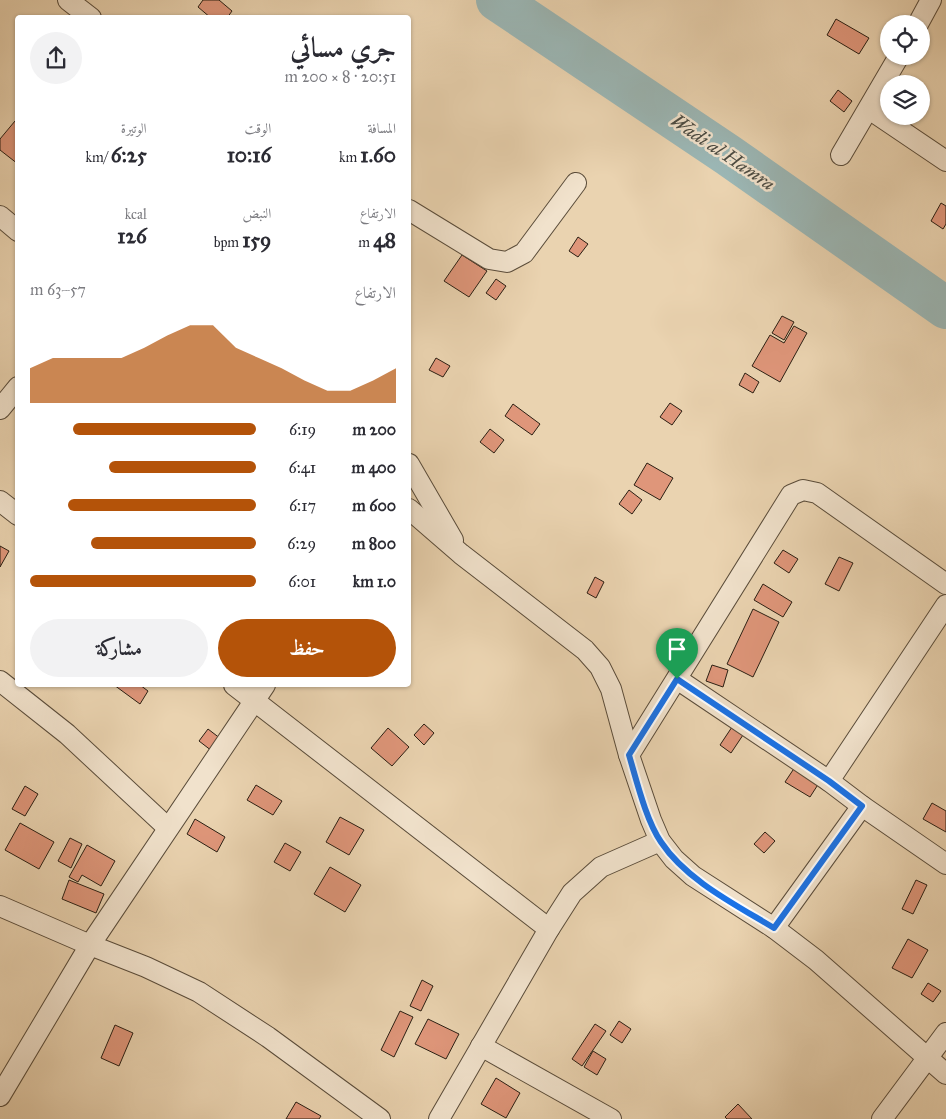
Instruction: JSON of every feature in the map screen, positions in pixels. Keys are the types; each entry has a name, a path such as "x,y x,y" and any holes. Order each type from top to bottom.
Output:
{"street":[{"path":"68,0 87,15"},
{"path":"923,15 931,0"},
{"path":"841,155 894,65"},
{"path":"869,109 946,161"},
{"path":"411,211 489,259 507,262 524,253 576,183"},
{"path":"0,216 15,228"},
{"path":"0,409 15,391"},
{"path":"411,467 462,554"},
{"path":"629,755 791,495 803,490 817,492 946,584"},
{"path":"0,502 15,513"},
{"path":"411,511 462,554 585,650 600,668 611,689 629,755 650,820 660,842 674,859 693,876 774,928 816,960 946,1074"},
{"path":"829,781 946,605"},
{"path":"677,679 829,781 946,864"},
{"path":"0,681 67,734 168,828"},
{"path":"240,687 260,693 549,929"},
{"path":"0,1096 90,945 260,693"},
{"path":"774,928 862,806"},
{"path":"439,1119 549,929 572,893 601,867 660,842"},
{"path":"0,906 90,945 146,966 199,992 268,1037 380,1119"},
{"path":"882,1119 946,1033"},
{"path":"481,1046 611,1119"}],"building":[{"path":"203,0 219,0 232,11 229,15 207,15 198,7"},
{"path":"836,19 869,38 859,54 827,35"},
{"path":"838,90 852,101 844,112 830,101"},
{"path":"15,121 15,162 0,150 0,139"},
{"path":"941,203 946,206 946,224 943,229 931,221"},
{"path":"578,237 588,244 578,257 569,251"},
{"path":"462,255 487,271 469,297 444,281"},
{"path":"496,279 506,286 496,300 486,293"},
{"path":"782,316 794,322 784,340 772,333"},
{"path":"794,326 807,333 780,382 752,366 770,335 784,343"},
{"path":"436,358 450,366 443,377 429,370"},
{"path":"745,373 759,382 753,393 739,385"},
{"path":"670,403 682,411 672,425 660,417"},
{"path":"513,404 540,424 532,435 505,416"},
{"path":"490,429 504,440 494,453 480,442"},
{"path":"647,463 673,478 660,500 634,485"},
{"path":"629,490 642,500 632,514 619,504"},
{"path":"0,546 9,551 0,567"},
{"path":"783,550 798,559 789,573 774,563"},
{"path":"839,557 853,563 839,591 825,584"},
{"path":"595,577 604,582 596,598 587,593"},
{"path":"763,584 792,602 783,617 754,600"},
{"path":"753,609 779,622 753,677 727,664"},
{"path":"712,665 728,670 723,687 706,681"},
{"path":"117,687 143,687 148,691 140,704"},
{"path":"424,724 434,733 424,745 414,735"},
{"path":"734,724 745,732 731,753 720,745"},
{"path":"388,728 409,747 392,766 371,748"},
{"path":"208,729 221,739 212,751 199,741"},
{"path":"795,767 819,783 810,797 785,782"},
{"path":"256,785 282,801 273,815 247,800"},
{"path":"25,786 38,794 25,816 12,809"},
{"path":"932,803 946,811 946,832 923,819"},
{"path":"340,817 364,830 349,855 326,842"},
{"path":"195,819 225,837 217,852 187,834"},
{"path":"20,823 54,842 39,869 5,850"},
{"path":"765,832 775,841 764,853 754,844"},
{"path":"70,838 82,844 71,868 58,861"},
{"path":"285,843 301,852 290,871 274,862"},
{"path":"87,845 115,861 101,886 82,875 78,882 69,877"},
{"path":"330,867 361,885 345,912 314,894"},
{"path":"69,880 104,894 96,913 62,899"},
{"path":"916,880 927,885 913,914 902,909"},
{"path":"908,939 928,950 912,978 892,968"},
{"path":"422,980 433,986 421,1011 410,1006"},
{"path":"928,983 941,991 933,1002 921,994"},
{"path":"400,1011 413,1017 394,1057 381,1050"},
{"path":"428,1019 459,1034 446,1059 415,1044"},
{"path":"619,1021 631,1029 622,1043 610,1035"},
{"path":"595,1024 606,1031 582,1066 572,1059"},
{"path":"115,1025 133,1033 119,1066 101,1058"},
{"path":"593,1051 606,1059 597,1075 584,1067"},
{"path":"496,1078 520,1093 506,1118 481,1104"},
{"path":"296,1102 321,1116 319,1119 286,1119"},
{"path":"738,1104 752,1119 727,1119 725,1117"}],"waterway":[{"name":"Wadi al Hamra","path":"497,0 728,155 946,308"}],"route":[{"path":"677,679 829,781 862,806 774,928 693,876 674,859 660,842 650,820 629,755 677,679"}]}
